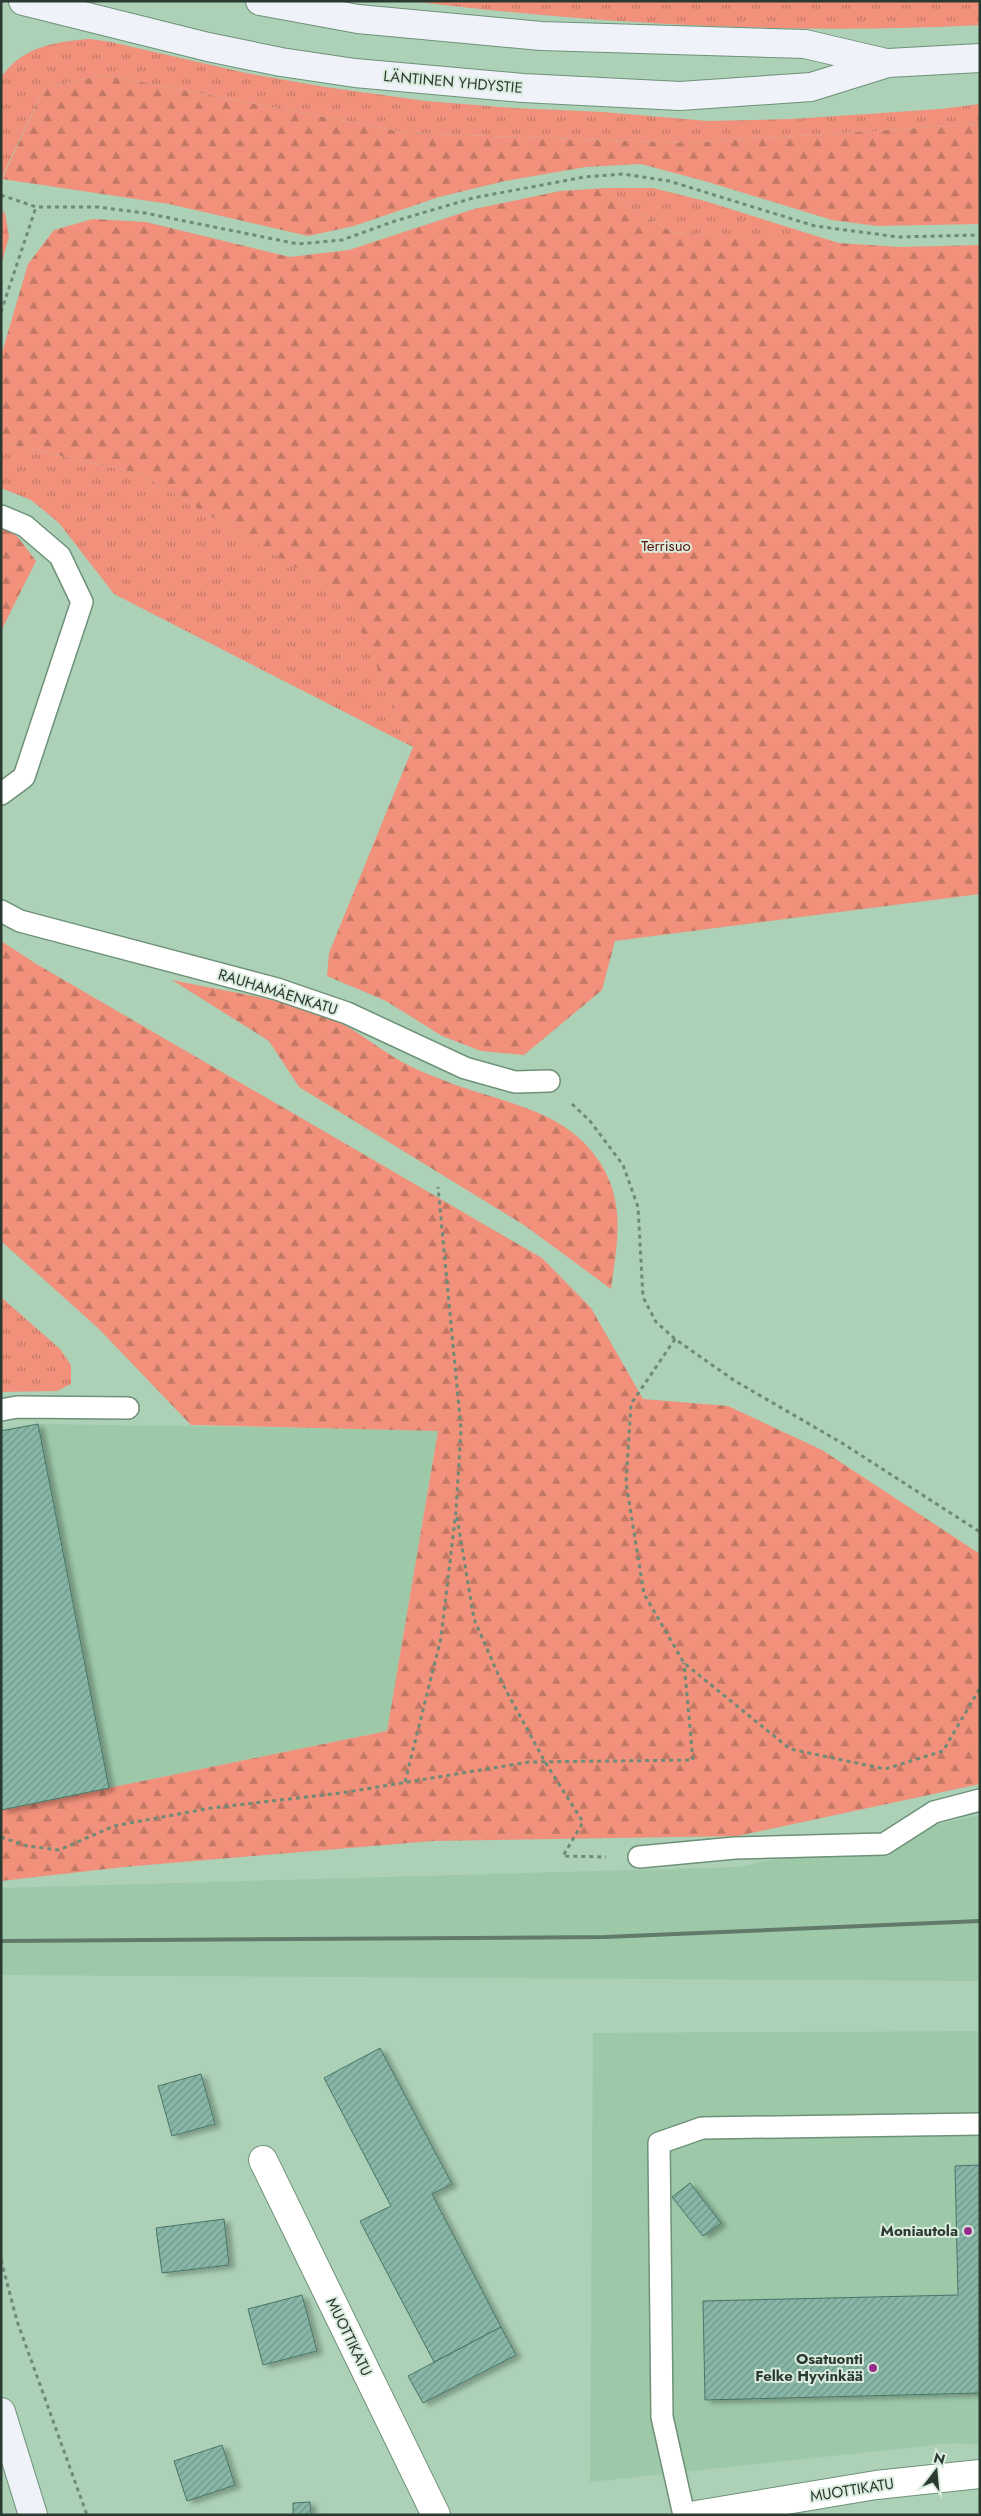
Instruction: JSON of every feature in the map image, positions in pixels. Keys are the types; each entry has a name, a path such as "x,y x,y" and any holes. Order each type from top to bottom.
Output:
{"main road":[{"name":"LÄNTINEN YHDYSTIE","path":"23,1 199,45 281,62 355,73 523,88 680,96 811,87 888,63 980,58"},
{"name":"LÄNTINEN YHDYSTIE","path":"260,1 358,19 541,36 805,44 888,63"},
{"path":"1,2412 33,2515"}],"street":[{"name":"MUOTTIKATU","path":"263,2160 436,2515"},
{"name":"MUOTTIKATU","path":"696,2515 754,2510 876,2485 980,2474"}],"lane":[{"path":"1,516 25,526 60,556 82,602 24,777 1,794"},
{"name":"RAUHAMÄENKATU","path":"1,911 20,921 277,989 348,1013 465,1068 515,1082 549,1081"},
{"path":"1,1410 16,1407 128,1408"},
{"path":"639,1857 735,1848 884,1844 934,1812 980,1800"},
{"path":"684,2515 662,2417 659,2143 702,2128 980,2124"}],"path":[{"path":"1,195 36,207 98,207 145,213 298,244 342,240 395,221 473,198 584,177 623,174 669,181 815,226 899,237 980,235"},
{"path":"1,312 36,207"},
{"path":"549,1081 590,1121 623,1165 638,1207 643,1297 656,1322 674,1339 735,1382 842,1443 980,1532"},
{"path":"405,1783 442,1638 456,1511 461,1429 438,1187"},
{"path":"674,1339 631,1404 626,1483 644,1594 684,1663 790,1749 884,1769 943,1751 980,1688"},
{"path":"456,1511 474,1619 500,1681 545,1762 583,1822 563,1856 639,1857"},
{"path":"1,1837 26,1846 59,1850 114,1826 211,1808 341,1793 529,1762 693,1760 684,1663"},
{"path":"1,2260 17,2321 87,2515"}],"shaded area":[{"path":"38,1424 438,1430 387,1731 1,1810 1,1429"},
{"path":"980,1815 980,1981 1,1975 1,1888 738,1867"},
{"path":"980,2031 980,2445 953,2443 590,2482 593,2033"}],"green space":[{"path":"410,1 980,1 980,25 838,29 695,25 551,16"},
{"path":"90,39 111,42 246,73 325,87 426,101 514,108 603,112 708,121 792,119 941,109 980,104 980,124 689,143 408,133 104,75 45,87 1,179 1,78 9,67 29,52 52,44"},
{"path":"104,75 408,133 689,143 980,124 980,224 877,226 832,220 708,182 641,164 586,167 505,181 439,197 354,226 308,236 169,204 2,179 45,87"},
{"path":"606,188 653,188 705,201 842,244 672,232 633,209"},
{"name":"Terrisuo","path":"606,188 633,209 672,232 900,247 980,245 980,894 615,941 602,990 524,1055 481,1051 442,1036 386,1001 327,976 329,953 413,747 346,598 141,474 1,442 1,356 28,264 54,230 93,219 146,222 290,257 349,250 474,209 560,191"},
{"path":"1,211 5,213 9,237 1,265"},
{"path":"1,442 141,474 347,598 413,747 114,594 59,523 31,500 1,488"},
{"path":"1,527 17,536 36,561 1,631"},
{"path":"1,941 38,965 542,1258 591,1308 643,1399 728,1406 822,1450 980,1554 980,1784 737,1836 432,1841 124,1867 1,1881 1,1810 387,1731 438,1431 191,1425 98,1328 1,1241"},
{"path":"172,980 272,1000 330,1018 404,1063 460,1086 528,1109 549,1118 568,1130 586,1145 601,1164 614,1195 618,1225 611,1289 524,1225 299,1087 269,1041"},
{"path":"1,1297 60,1349 71,1365 71,1384 57,1391 1,1392"}],"building":[{"path":"38,1424 109,1788 1,1810 1,1431"},
{"path":"380,2048 452,2184 432,2194 501,2327 434,2362 360,2221 391,2206 324,2078"},
{"path":"201,2074 215,2124 172,2136 158,2086"},
{"name":"Moniautola","path":"980,2165 980,2393 705,2400 703,2301 958,2295 955,2166"},
{"path":"690,2183 721,2223 703,2236 672,2197"},
{"path":"224,2219 229,2265 162,2273 156,2228"},
{"path":"302,2295 317,2351 263,2365 248,2309"},
{"path":"501,2327 516,2355 423,2403 408,2376"},
{"path":"222,2445 235,2485 187,2501 174,2461"},
{"path":"310,2502 311,2515 293,2515 293,2503"}],"railway":[{"path":"1,1941 605,1937 980,1921"}],"place":[{"name":"Moniautola","path":"968,2231"},
{"name":"Osatuonti Felke Hyvinkää","path":"873,2368"}]}
